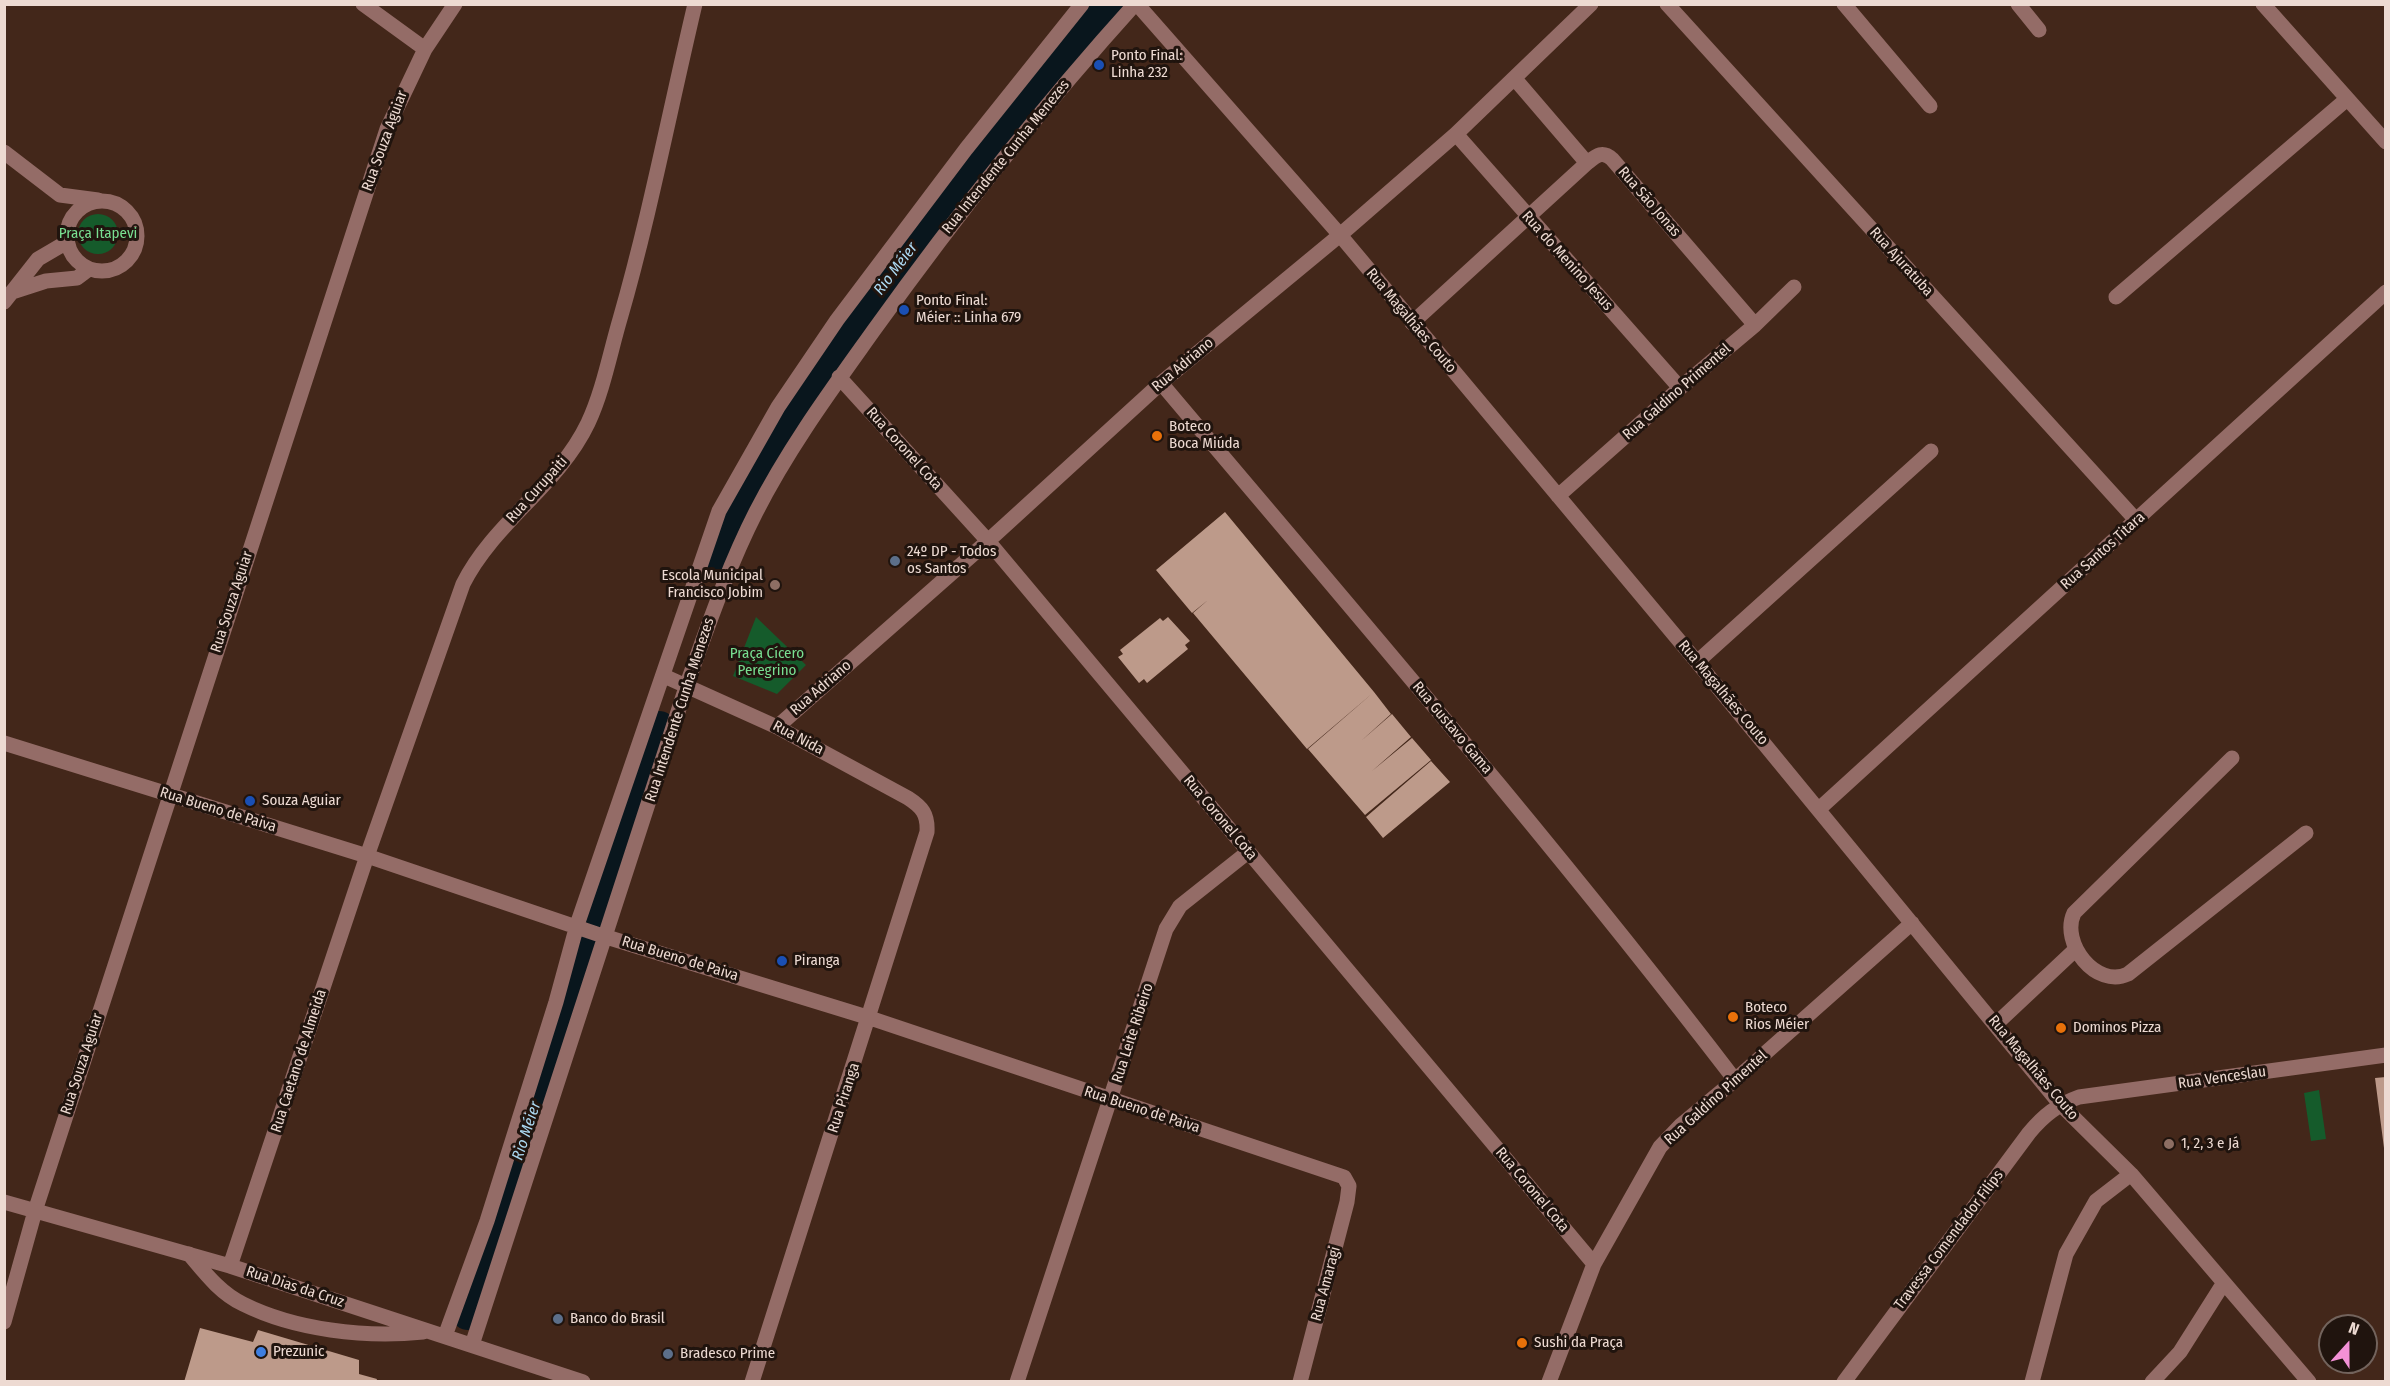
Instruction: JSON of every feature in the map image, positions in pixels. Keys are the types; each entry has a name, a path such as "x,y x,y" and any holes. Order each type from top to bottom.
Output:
{"street":[{"path":"363,4 425,48"},
{"name":"Rua Souza Aguiar","path":"4,1322 34,1211 387,129 425,48 455,4"},
{"name":"Rua Curupaiti","path":"367,856 463,584 474,561 489,541 564,464 588,423 639,253 695,4"},
{"name":"Rua Intendente Cunha Menezes","path":"445,1336 487,1221 580,926 719,511 778,407 837,320 966,149 1082,4"},
{"name":"Rua Intendente Cunha Menezes","path":"472,1345 603,935 687,684 739,545 798,438 839,377 959,212 1011,147 1136,4"},
{"name":"Rua Magalhães Couto","path":"1136,4 1340,235 1819,809 2060,1104 2131,1174 2309,1382"},
{"name":"Rua Ajuratuba","path":"1666,4 2136,520"},
{"path":"1844,4 1930,106"},
{"path":"2018,4 2039,30"},
{"path":"2263,4 2385,142"},
{"name":"Rua Adriano","path":"777,727 988,541 1161,383 1340,235 1456,134 1515,79 1587,6"},
{"path":"1412,323 1587,163 1515,79"},
{"path":"2116,297 2347,99"},
{"name":"Rua do Menino Jesus","path":"1456,134 1680,388"},
{"path":"4,152 60,195 101,200 122,207 131,215 137,236 135,248 122,265 100,271 89,269 79,263 66,238 60,195"},
{"name":"Rua São Jonas","path":"1587,163 1598,154 1604,154 1612,159 1755,325"},
{"path":"8,297 38,259 66,238 73,214 81,207 101,200"},
{"path":"8,297 46,281 77,278 89,269"},
{"name":"Rua Galdino Primentel","path":"1558,496 1755,325 1794,287"},
{"name":"Rua Santos Titara","path":"1819,809 2385,292"},
{"name":"Rua Coronel Cota","path":"839,377 988,541 1594,1264"},
{"name":"Rua Gustavo Gama","path":"1161,383 1490,774 1656,976 1735,1080"},
{"path":"1697,662 1930,452"},
{"name":"Rua Nida","path":"664,676 687,684 777,727 908,798 925,812"},
{"name":"Rua Bueno de Paiva","path":"4,743 367,856 603,935 870,1018 1111,1101 1336,1173 1344,1177 1349,1186"},
{"path":"2232,758 2080,906 2070,922 2070,934 2076,949 2098,973 2110,979 2128,974 2306,834"},
{"name":"Rua Piranga","path":"753,1382 927,832 925,812"},
{"name":"Rua Leite Ribeiro","path":"1017,1382 1173,914 1248,852"},
{"name":"Rua Caetano de Almeida","path":"230,1266 367,856"},
{"name":"Rua Galdino Pimentel","path":"1549,1382 1594,1264 1660,1147 1681,1125 1912,924"},
{"path":"1996,1024 2076,949"},
{"name":"Rua Venceslau","path":"2060,1104 2079,1097 2385,1055"},
{"name":"Travessa Comendador Filips","path":"1844,1382 2029,1133 2043,1116 2060,1104"},
{"path":"2032,1382 2066,1254 2096,1201 2131,1174"},
{"name":"Rua Amaragi","path":"1300,1382 1347,1202 1349,1186"},
{"name":"Rua Dias da Cruz","path":"4,1202 230,1266 583,1382"},
{"path":"189,1254 212,1282 242,1304 285,1319 370,1333 426,1332"},
{"path":"2152,1382 2180,1352 2223,1284"}],"green space":[{"name":"Praça Itapevi","path":"98,214 106,215 112,220 117,226 117,242 112,248 106,253 98,254 90,253 84,248 79,242 78,234 79,226 84,220 90,215"},
{"name":"Praça Cícero Peregrino","path":"756,617 806,665 777,694 733,676"},
{"path":"2319,1090 2326,1139 2311,1141 2304,1093"}],"building":[{"path":"1225,512 1374,692 1307,749 1193,613 1208,600 1192,613 1156,570"},
{"path":"1168,617 1190,641 1185,645 1188,649 1147,683 1144,679 1139,683 1118,657 1123,654 1120,650 1160,618 1163,621"},
{"path":"1374,692 1391,714 1361,741 1392,714 1411,737 1372,771 1412,738 1431,760 1365,815 1308,749"},
{"path":"1431,761 1450,782 1383,838 1366,817"},
{"path":"2386,1077 2386,1148 2384,1148 2375,1078"},
{"name":"Prezunic","path":"200,1328 253,1342 258,1330 359,1360 359,1374 377,1379 376,1382 184,1382"}],"waterway":[{"name":"Rio Méier","path":"716,558 732,521 769,450 836,349 966,177 1110,4"},
{"name":"Rio Méier","path":"599,911 659,728"},
{"name":"Rio Méier","path":"468,1313 586,948"}],"place":[{"name":"Ponto Final: Linha 232","path":"1099,65"},
{"name":"Ponto Final: Méier :: Linha 679","path":"904,310"},
{"name":"Boteco Boca Miúda","path":"1157,436"},
{"name":"24º DP - Todos os Santos","path":"895,561"},
{"name":"Escola Municipal Francisco Jobim","path":"775,585"},
{"name":"Souza Aguiar","path":"250,801"},
{"name":"Piranga","path":"782,961"},
{"name":"Boteco Rios Méier","path":"1733,1017"},
{"name":"Dominos Pizza","path":"2061,1028"},
{"name":"1, 2, 3 e Já","path":"2169,1144"},
{"name":"Banco do Brasil","path":"558,1319"},
{"name":"Sushi da Praça","path":"1522,1343"},
{"name":"Prezunic","path":"261,1352"},
{"name":"Bradesco Prime","path":"668,1354"}]}
